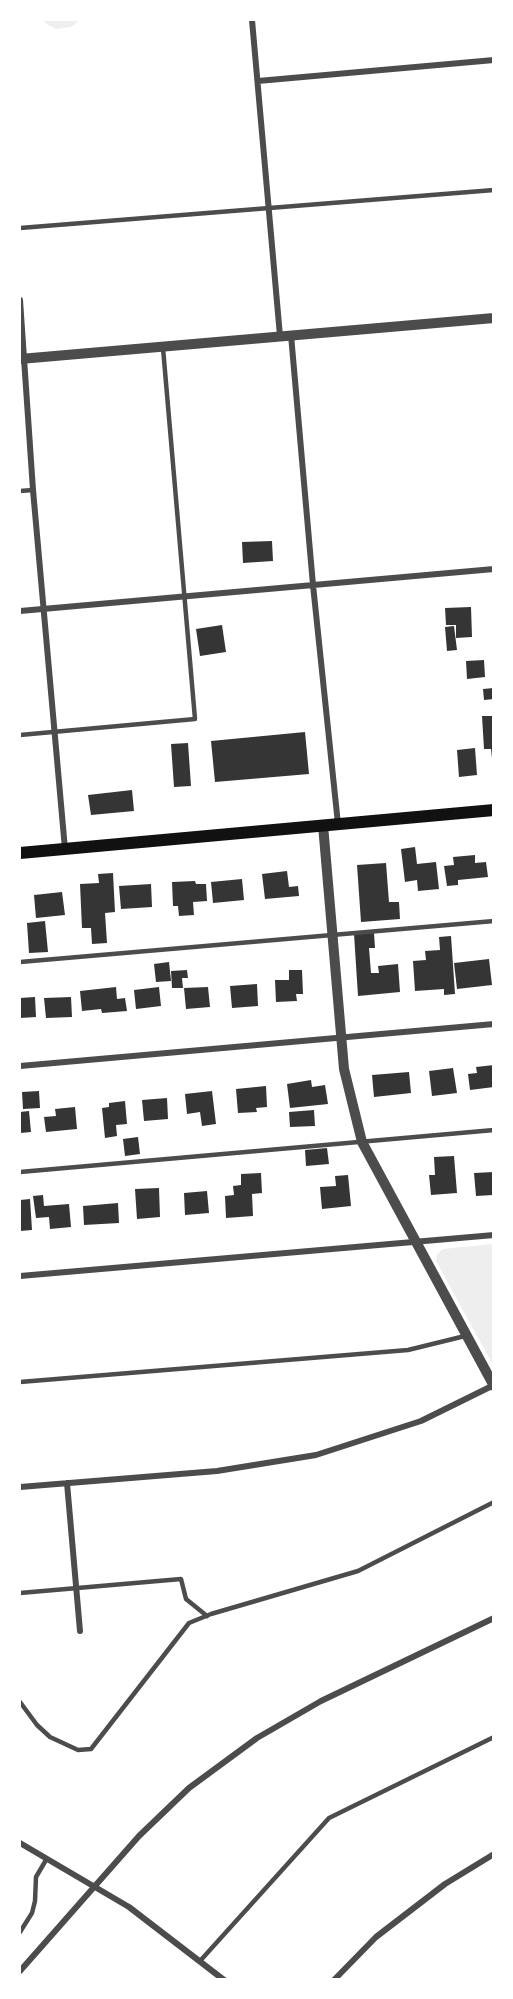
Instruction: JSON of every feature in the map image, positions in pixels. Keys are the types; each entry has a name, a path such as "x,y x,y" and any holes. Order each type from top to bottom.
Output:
{"main road":[{"path":"20,853 494,810"}],"street":[{"path":"252,20 269,208 286,336 338,824"},
{"path":"258,81 494,60"},
{"path":"20,300 22,359 65,849"},
{"path":"22,359 494,318"},
{"path":"20,611 494,569"},
{"path":"20,1487 217,1471 316,1455 421,1421 493,1386 362,1142 344,1069 323,825"},
{"path":"20,1065 494,1024"},
{"path":"20,1276 494,1235"},
{"path":"68,1483 80,1631"},
{"path":"20,1971 139,1836 189,1788 257,1738 321,1701 494,1618"},
{"path":"20,1843 129,1907 224,1980"},
{"path":"334,1980 376,1937 445,1884 494,1854"}],"lane":[{"path":"20,228 494,190"},
{"path":"20,735 195,719 163,348"},
{"path":"20,491 33,490"},
{"path":"20,963 494,921"},
{"path":"20,1172 494,1130"},
{"path":"20,1383 408,1350 465,1336"},
{"path":"20,1702 37,1725 50,1737 78,1750 91,1749 189,1623 358,1571 494,1502"},
{"path":"20,1593 181,1579 186,1599 207,1616"},
{"path":"200,1961 329,1818 494,1737"},
{"path":"20,1932 32,1913 36,1877 46,1860"}],"shaded area":[{"path":"43,20 80,20 71,27 56,29"},
{"path":"494,1244 493,1365 436,1261 437,1254 443,1249"}],"building":[{"path":"272,541 273,561 243,563 242,542"},
{"path":"471,607 472,637 456,638 456,625 446,625 445,608"},
{"path":"222,625 226,652 200,656 196,629"},
{"path":"454,626 457,650 447,651 445,627"},
{"path":"484,660 485,677 467,679 466,661"},
{"path":"494,688 494,699 484,700 483,689"},
{"path":"482,716 494,716 494,757 492,758 491,749 484,749"},
{"path":"305,732 309,774 215,782 211,741"},
{"path":"188,743 191,786 174,787 171,744"},
{"path":"475,748 477,775 459,777 457,750"},
{"path":"132,790 134,811 91,815 88,795"},
{"path":"415,847 417,864 436,862 439,889 418,891 417,880 405,882 401,849"},
{"path":"475,855 475,863 486,862 488,877 458,880 458,885 447,886 444,866 454,865 453,857"},
{"path":"386,863 389,902 399,902 400,919 361,922 357,865"},
{"path":"287,871 289,887 298,886 299,896 265,899 262,874"},
{"path":"113,873 115,912 105,913 107,943 92,944 91,928 82,928 80,884 99,883 98,874"},
{"path":"242,879 244,900 213,903 211,882"},
{"path":"195,881 196,884 206,884 207,901 193,902 194,915 179,916 178,906 173,906 172,882"},
{"path":"151,884 152,907 121,909 119,886"},
{"path":"62,892 65,915 36,918 34,895"},
{"path":"45,921 48,952 29,953 27,923"},
{"path":"374,933 375,948 369,948 371,973 379,973 378,966 398,964 400,992 358,996 354,934"},
{"path":"451,936 455,994 444,995 444,989 415,991 413,961 426,960 425,951 440,950 439,937"},
{"path":"489,959 492,985 457,989 454,963"},
{"path":"169,962 171,981 156,982 154,964"},
{"path":"187,970 188,978 182,978 183,988 172,988 171,971"},
{"path":"289,970 302,970 303,994 296,994 297,1001 276,1002 275,980 289,980"},
{"path":"257,984 258,1006 232,1008 230,986"},
{"path":"116,987 117,999 125,998 127,1011 102,1013 101,1009 82,1011 80,991"},
{"path":"159,987 161,1006 136,1009 134,990"},
{"path":"208,987 210,1007 186,1009 184,988"},
{"path":"35,997 36,1017 20,1018 20,998"},
{"path":"71,997 72,1017 46,1018 44,998"},
{"path":"494,1065 494,1087 470,1090 468,1074 477,1073 476,1067"},
{"path":"453,1068 457,1093 432,1096 429,1071"},
{"path":"409,1072 411,1093 374,1097 372,1075"},
{"path":"311,1080 312,1087 325,1085 328,1104 290,1108 287,1084"},
{"path":"266,1086 267,1107 256,1108 257,1112 238,1113 236,1089"},
{"path":"39,1091 40,1108 23,1109 22,1092"},
{"path":"212,1091 216,1124 202,1126 200,1112 187,1114 185,1094"},
{"path":"167,1098 168,1119 144,1121 142,1100"},
{"path":"125,1101 127,1124 116,1125 117,1136 105,1138 102,1108 109,1107 109,1103"},
{"path":"75,1107 77,1129 46,1132 44,1117 56,1116 55,1109"},
{"path":"314,1110 315,1126 290,1127 289,1112"},
{"path":"29,1111 31,1132 20,1133 20,1112"},
{"path":"138,1137 140,1154 125,1156 123,1139"},
{"path":"327,1148 329,1164 306,1166 305,1150"},
{"path":"454,1156 457,1193 431,1195 429,1175 435,1175 434,1157"},
{"path":"494,1172 493,1195 476,1196 474,1173"},
{"path":"261,1173 262,1193 252,1194 253,1216 226,1218 225,1196 234,1195 233,1186 241,1185 241,1174"},
{"path":"348,1175 351,1206 322,1209 320,1187 336,1186 335,1176"},
{"path":"159,1188 160,1217 137,1219 135,1189"},
{"path":"207,1191 209,1213 185,1215 184,1193"},
{"path":"43,1195 44,1206 69,1204 71,1227 50,1229 49,1217 36,1218 33,1196"},
{"path":"30,1199 32,1230 20,1231 20,1200"},
{"path":"118,1203 119,1223 84,1225 83,1206"}]}
